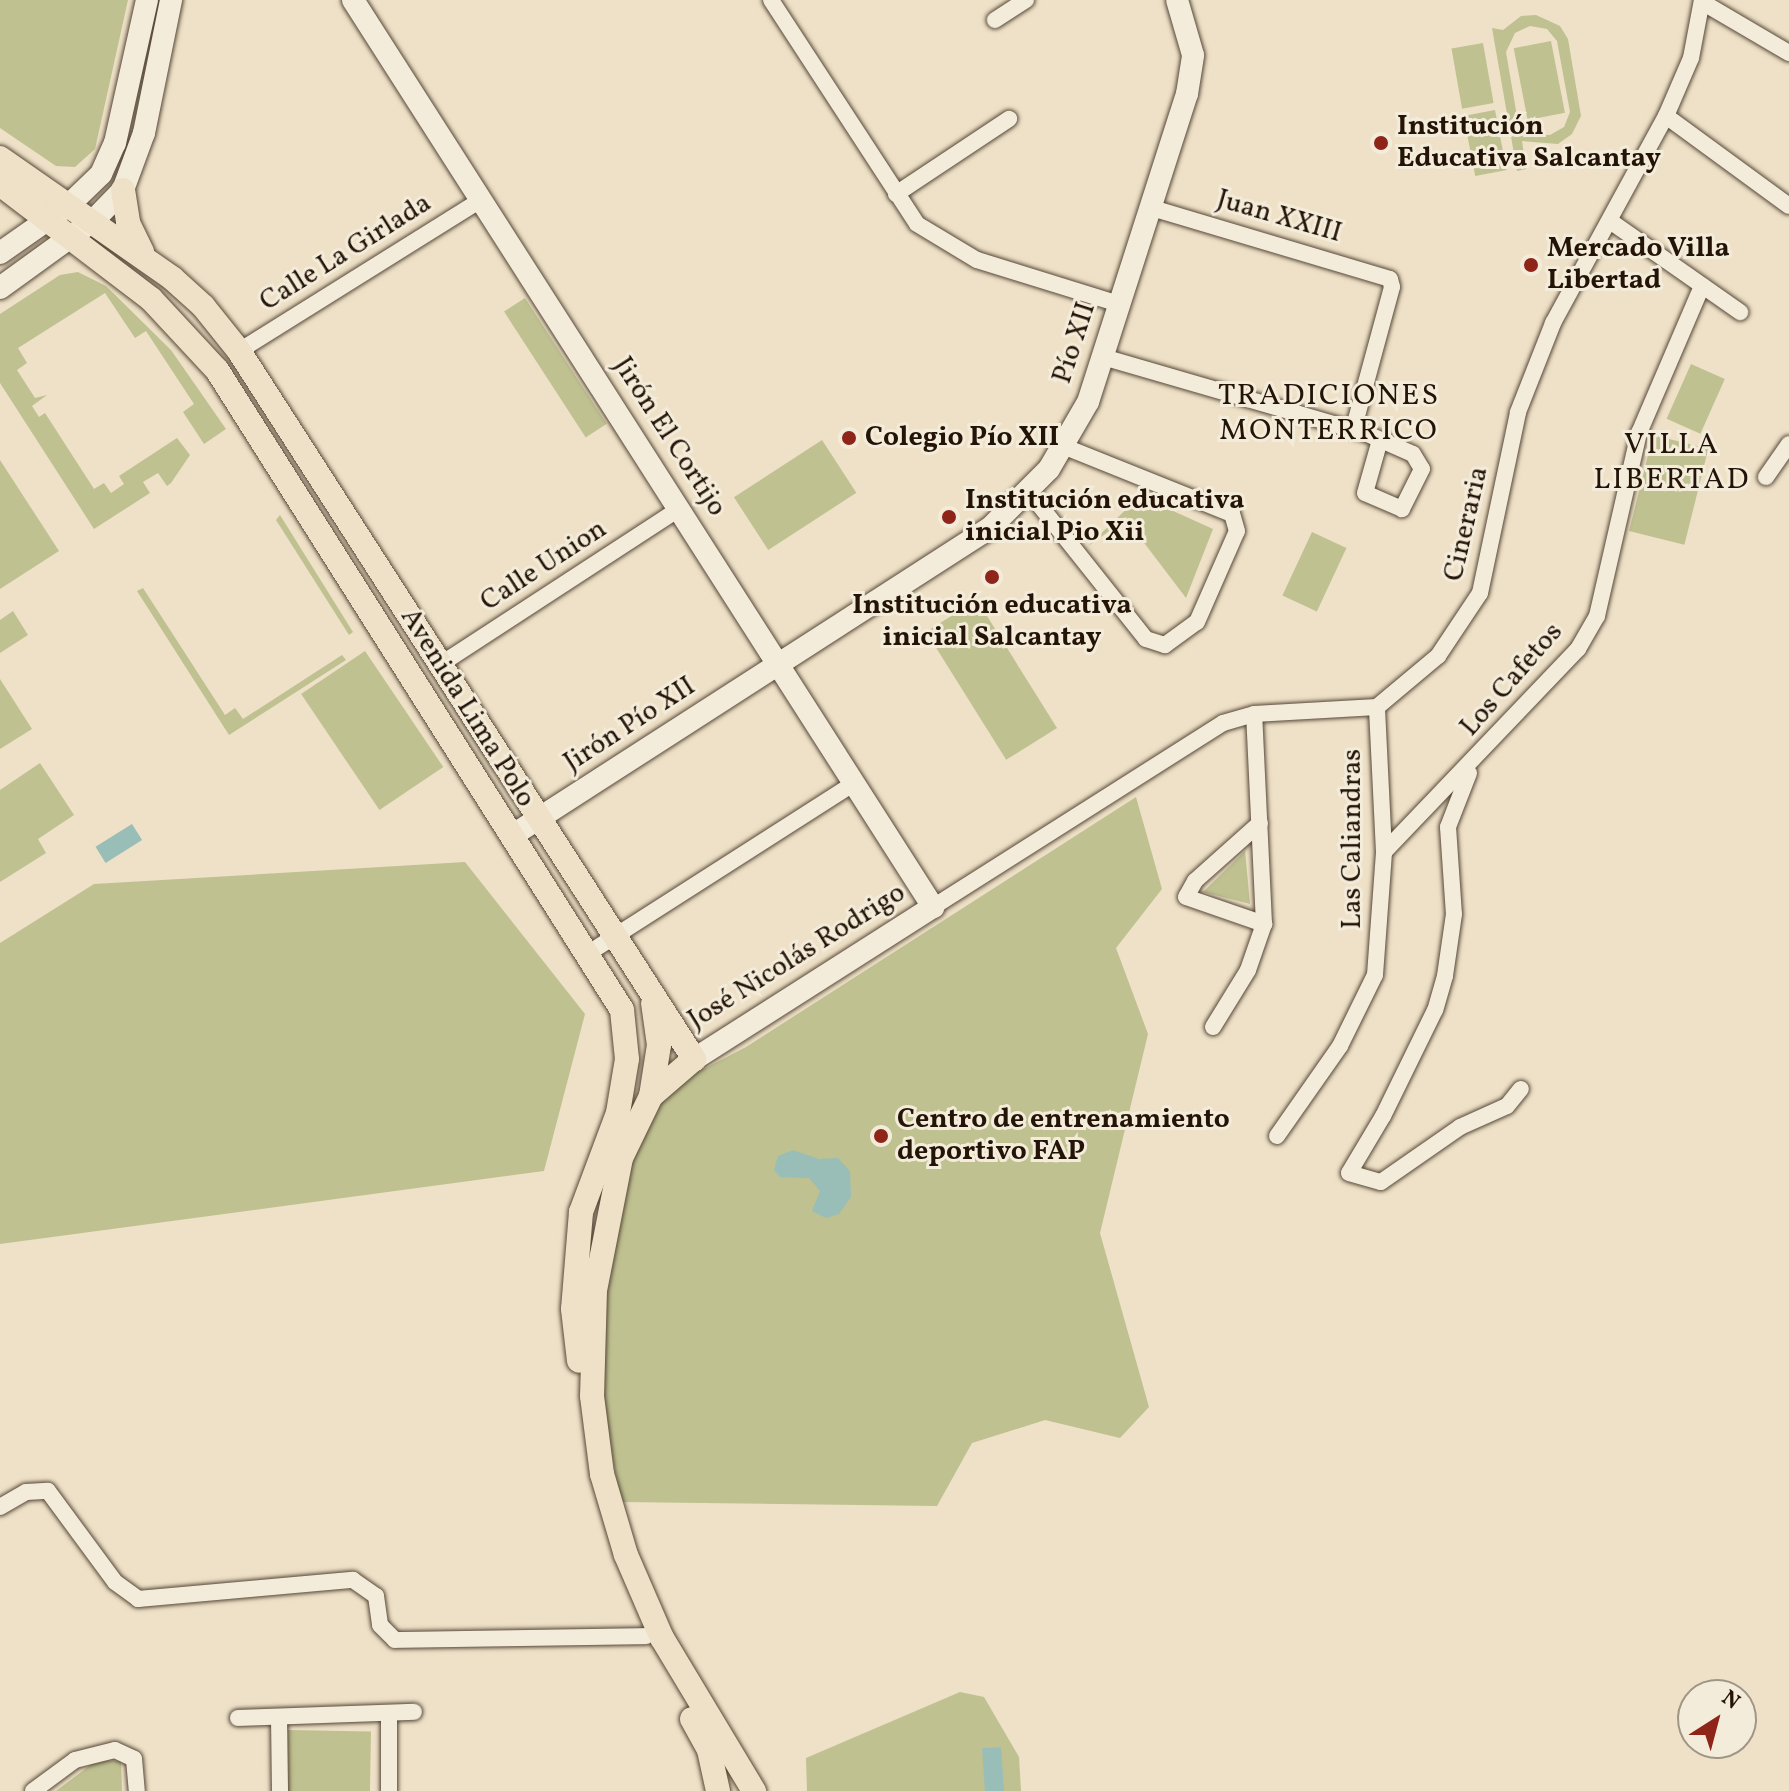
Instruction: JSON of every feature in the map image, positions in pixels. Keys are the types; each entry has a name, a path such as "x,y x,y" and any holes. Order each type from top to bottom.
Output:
{"main road":[{"path":"0,158 60,211"},
{"path":"0,184 60,211"},
{"path":"123,190 128,223 145,258"},
{"name":"Avenida Lima Polo","path":"60,211 94,220 145,258 203,306 239,351 438,666 694,1059"},
{"name":"Avenida Lima Polo","path":"60,211 73,236 169,314 209,360 622,1010 627,1059 618,1113 581,1212 573,1309 602,1523 628,1603 715,1765 718,1791"},
{"path":"369,609 393,593"},
{"name":"Avenida Lima Polo","path":"651,1096 659,1045 653,1000"},
{"path":"694,1059 651,1096 621,1158 599,1257 590,1347 602,1474 626,1555 662,1638 754,1791"},
{"path":"731,1791 743,1791"}],"street":[{"path":"0,253 60,211 97,179 109,158 147,0"},
{"path":"0,288 94,220 123,190 144,133 171,0"},
{"name":"Jirón El Cortijo","path":"353,0 933,907"},
{"path":"771,0 917,224 977,260 1119,304"},
{"path":"995,20 1026,0"},
{"name":"Pío XII","path":"780,665 990,528 1029,492 1065,447 1103,357 1192,75 1193,55 1177,0"},
{"path":"1702,1 1789,53"},
{"name":"Cineraria","path":"1377,707 1438,656 1480,593 1518,412 1553,323 1666,116 1691,58 1702,1"},
{"path":"1666,116 1789,206"},
{"path":"896,194 1009,119"},
{"name":"Calle La Girlada","path":"239,351 481,200"},
{"name":"Juan XXIII","path":"1152,208 1390,279 1392,287 1359,408 1348,428"},
{"path":"1610,221 1740,312"},
{"name":"Los Cafetos","path":"1384,852 1473,764 1578,649 1597,616 1639,433 1702,286"},
{"path":"1103,357 1380,440"},
{"path":"1766,477 1789,444"},
{"path":"1029,492 1146,639 1165,645 1197,622 1237,531 1232,514 1065,447"},
{"name":"Calle Union","path":"438,666 679,509"},
{"name":"Jirón Pío XII","path":"513,835 780,665"},
{"path":"933,907 1223,723 1254,714 1377,707"},
{"name":"Las Caliandras","path":"1277,1136 1340,1046 1375,975 1384,852 1377,707"},
{"path":"1213,1027 1248,970 1264,924 1254,714"},
{"path":"1473,764 1448,827 1453,930 1441,987 1383,1116 1349,1173 1381,1182 1460,1127 1507,1106 1521,1089"},
{"path":"587,954 854,783"},
{"path":"1260,823 1195,881 1186,897 1264,924"},
{"name":"José Nicolás Rodrigo","path":"694,1059 933,907"},
{"path":"0,1507 26,1492 48,1491 115,1582 138,1599 353,1580 376,1596 380,1625 395,1640 646,1636"},
{"path":"238,1718 414,1712"},
{"path":"389,1713 389,1791"},
{"path":"279,1718 280,1791"},
{"path":"33,1791 89,1754 115,1750 129,1755 137,1766 137,1791"}],"green space":[{"path":"0,0 128,0 95,149 75,167 56,166 0,128"},
{"path":"1536,15 1560,26 1568,39 1581,116 1572,134 1558,144 1522,141 1526,169 1517,171 1492,28 1503,30 1521,16","holes":["1530,26 1547,29 1557,41 1570,112 1564,127 1550,135 1531,134 1518,122 1506,52 1515,33"]},
{"path":"1551,41 1565,113 1528,120 1514,48"},
{"path":"1483,43 1494,103 1462,109 1451,49"},
{"path":"1495,110 1507,170 1475,176 1464,116"},
{"path":"78,272 106,286 171,350 226,429 204,444 183,412 194,404 146,331 135,338 105,293 18,348 27,363 17,370 35,398 47,395 32,406 39,417 45,413 94,489 104,483 111,493 124,484 119,476 177,438 190,455 171,483 167,486 158,473 143,482 150,493 94,529 0,383 0,314 60,275"},
{"path":"525,298 607,424 586,437 504,312"},
{"path":"1691,364 1725,379 1700,434 1667,419"},
{"path":"1653,435 1708,449 1684,545 1629,531"},
{"path":"822,440 856,493 768,550 734,497"},
{"path":"0,460 59,551 0,589"},
{"path":"1140,496 1213,529 1186,598 1126,519 1087,547"},
{"path":"280,515 353,632 349,635 276,520"},
{"path":"1312,532 1346,548 1317,612 1282,595"},
{"path":"143,588 225,715 235,708 243,719 342,655 346,660 229,735 137,591"},
{"path":"977,600 1057,728 1006,760 926,632"},
{"path":"13,611 28,635 0,653 0,620"},
{"path":"365,651 443,767 379,810 301,694"},
{"path":"0,679 32,729 0,749"},
{"path":"40,763 74,815 38,839 46,853 0,882 0,790"},
{"name":"Centro de entrenamiento deportivo FAP","path":"1136,797 1162,889 1116,948 1148,1034 1100,1233 1149,1407 1120,1438 1045,1420 972,1443 937,1506 621,1502 602,1403 606,1295 617,1192 657,1105 696,1073 746,1047"},
{"path":"1245,851 1250,904 1203,892"},
{"path":"465,862 585,1014 544,1171 0,1244 0,943 94,884"},
{"path":"960,1692 984,1697 1019,1757 1021,1791 807,1791 806,1758"},
{"path":"288,1730 371,1731 370,1791 287,1791"},
{"path":"97,1760 121,1761 122,1791 56,1791"}],"water":[{"path":"132,824 142,840 106,863 96,847"},
{"path":"793,1150 819,1159 838,1158 850,1171 851,1197 839,1214 826,1218 812,1211 820,1191 809,1178 780,1177 774,1170 778,1156"},
{"path":"1001,1747 1004,1791 985,1791 982,1748"}],"place":[{"name":"Institución Educativa Salcantay","path":"1381,143"},
{"name":"Mercado Villa Libertad","path":"1531,265"},
{"name":"Colegio Pío XII","path":"849,438"},
{"name":"Institución educativa inicial Pio Xii","path":"949,517"},
{"name":"Institución educativa inicial Salcantay","path":"992,577"},
{"name":"Centro de entrenamiento deportivo FAP","path":"881,1136"}],"district":[{"name":"TRADICIONES MONTERRICO","path":"1329,413"},
{"name":"VILLA LIBERTAD","path":"1672,462"}]}
